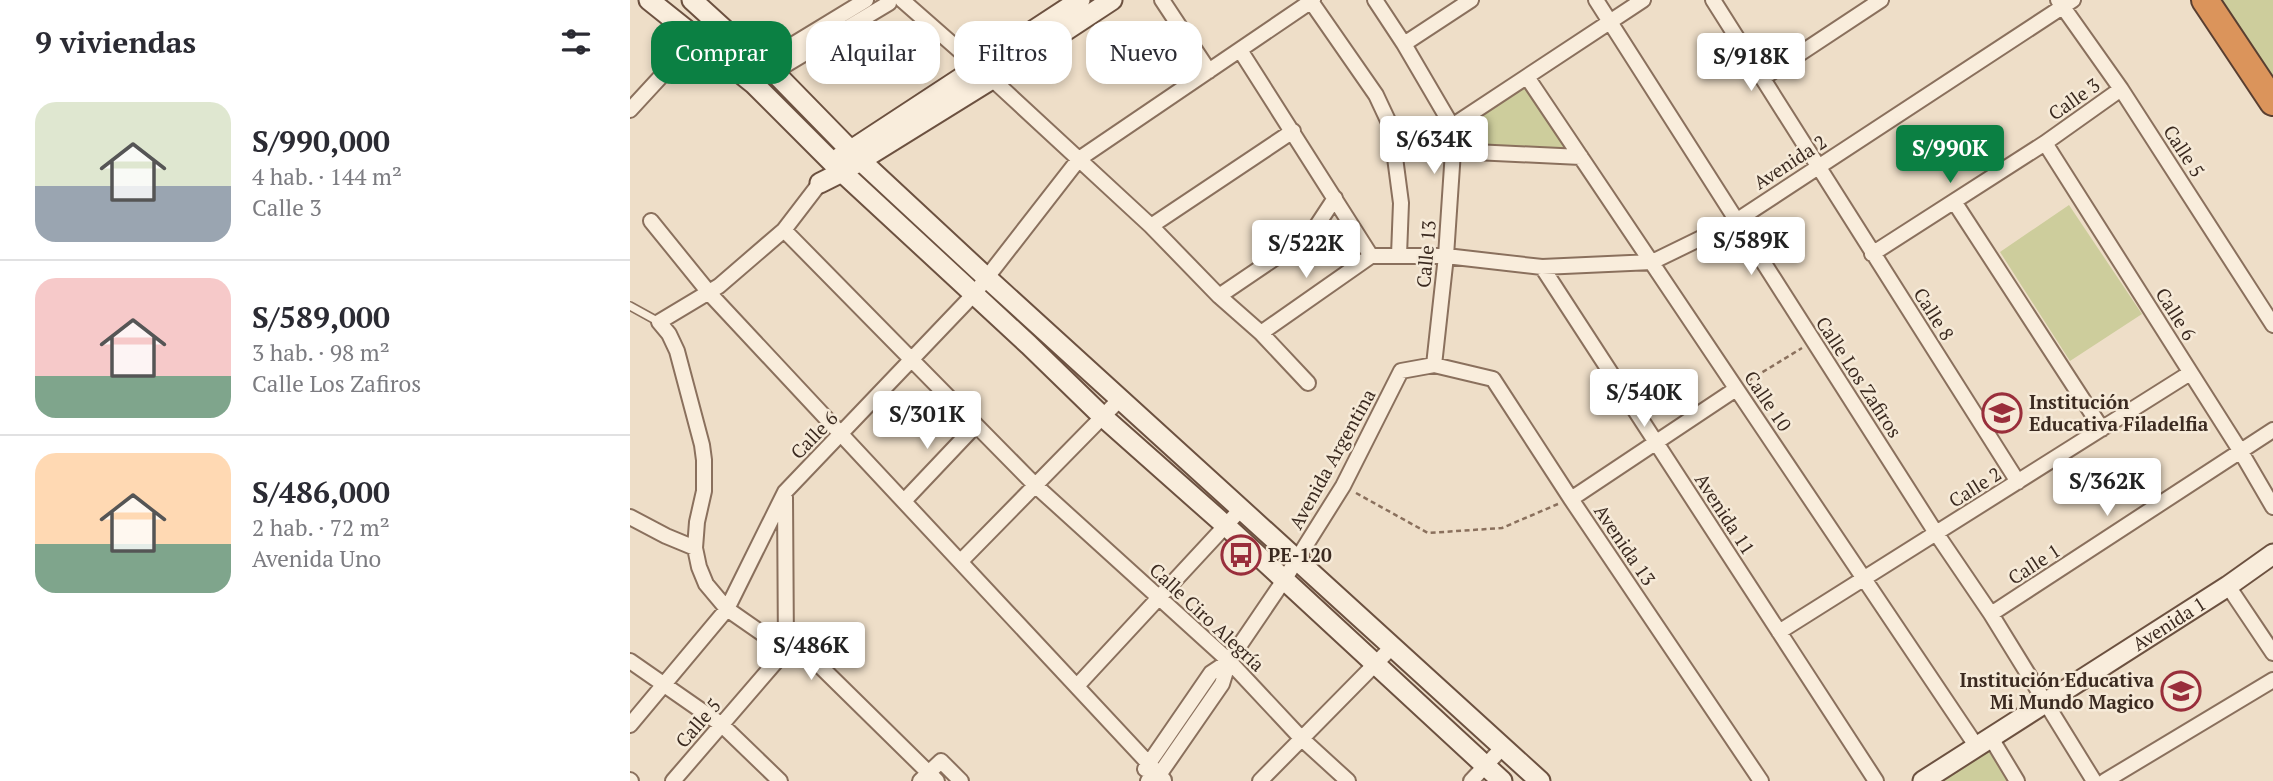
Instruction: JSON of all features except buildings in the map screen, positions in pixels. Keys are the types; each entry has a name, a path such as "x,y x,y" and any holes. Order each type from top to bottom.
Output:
{"highway":[{"path":"2205,0 2273,102"}],"street":[{"path":"649,0 675,21"},
{"path":"692,0 713,20"},
{"path":"792,51 866,0"},
{"path":"792,55 889,3 890,0"},
{"path":"902,0 954,46"},
{"path":"1052,21 1080,0"},
{"path":"1072,22 1112,0"},
{"path":"1162,0 1209,71"},
{"name":"Calle 13","path":"1375,0 1452,126 1453,151 1446,256 1434,365"},
{"path":"1404,44 1471,0"},
{"name":"Calle Los Zafiros","path":"1596,0 1936,534 1991,614 2094,781"},
{"path":"1452,126 1643,0"},
{"name":"Calle 8","path":"1713,0 2018,482"},
{"path":"1763,78 1881,0"},
{"path":"1311,1 1376,95 1391,127 1401,203 1399,255"},
{"name":"Calle 6","path":"630,725 727,609 785,492 913,361 974,294 1079,159 1311,1"},
{"name":"Avenida 2","path":"1371,256 1446,256 1542,267 1651,262 1735,221 2064,2"},
{"name":"Calle 5","path":"2064,2 2273,325"},
{"path":"1240,50 1371,256 1261,333"},
{"name":"Calle 10","path":"1527,77 1864,579 1984,742 2017,781"},
{"path":"630,110 654,84"},
{"path":"752,84 837,168 1102,416 1225,525 1502,781"},
{"path":"786,84 855,155 987,278 1540,781"},
{"path":"961,781 941,761 929,778 820,667 801,652 786,650 727,609 706,584 695,548 704,491 704,460 677,351 669,334 659,322 719,286 785,230 820,183 837,168 965,84"},
{"path":"997,84 1151,226 1219,296 1261,333 1308,383"},
{"name":"Calle 3","path":"1872,254 1955,203 2121,89"},
{"path":"1151,226 1293,131"},
{"name":"Calle 6","path":"2045,143 2273,507"},
{"path":"1453,151 1581,157"},
{"path":"1219,296 1312,233 1335,198"},
{"path":"1955,203 2102,429"},
{"path":"651,221 709,292 1148,763 1158,779"},
{"name":"Calle Ciro Alegría","path":"785,230 1036,486 1229,661 1302,739 1348,781"},
{"name":"Avenida 11","path":"1542,267 1876,781"},
{"name":"Avenida Argentina","path":"1158,779 1222,684 1229,661 1343,486 1401,371 1434,365"},
{"name":"Avenida 13","path":"1434,365 1493,379 1761,781"},
{"name":"Calle 2","path":"1779,632 2190,373"},
{"path":"1571,499 1736,388"},
{"path":"961,561 1120,398"},
{"path":"904,501 976,425"},
{"name":"Calle 1","path":"1991,614 2273,430"},
{"path":"785,492 786,650"},
{"path":"1077,686 1241,509"},
{"path":"630,517 695,548"},
{"name":"Avenida 1","path":"1930,779 2273,554"},
{"path":"2228,586 2273,653"},
{"path":"1260,781 1392,647"},
{"name":"Calle 5","path":"673,781 786,650"},
{"path":"630,661 722,725 780,781"},
{"name":"Avenida Argentina","path":"1140,781 1148,763 1211,673 1229,661"},
{"path":"2105,781 2273,680"},
{"path":"1471,781 1503,747"}],"lane":[{"path":"630,306 659,322"}],"path":[{"path":"1736,388 1813,340"},
{"path":"1343,486 1428,533 1502,528 1571,499"}],"green space":[{"path":"2217,0 2273,0 2273,86"},
{"path":"1527,77 1581,157 1453,151 1452,126"},
{"path":"2069,205 2142,314 2070,361 2000,252"},
{"path":"1991,738 2017,781 1935,781"}],"place":[{"name":"Institución Educativa Filadelfia","path":"2002,413"},
{"name":"PE-120","path":"1241,555"},
{"name":"Institución Educativa Mi Mundo Magico","path":"2181,691"}]}
